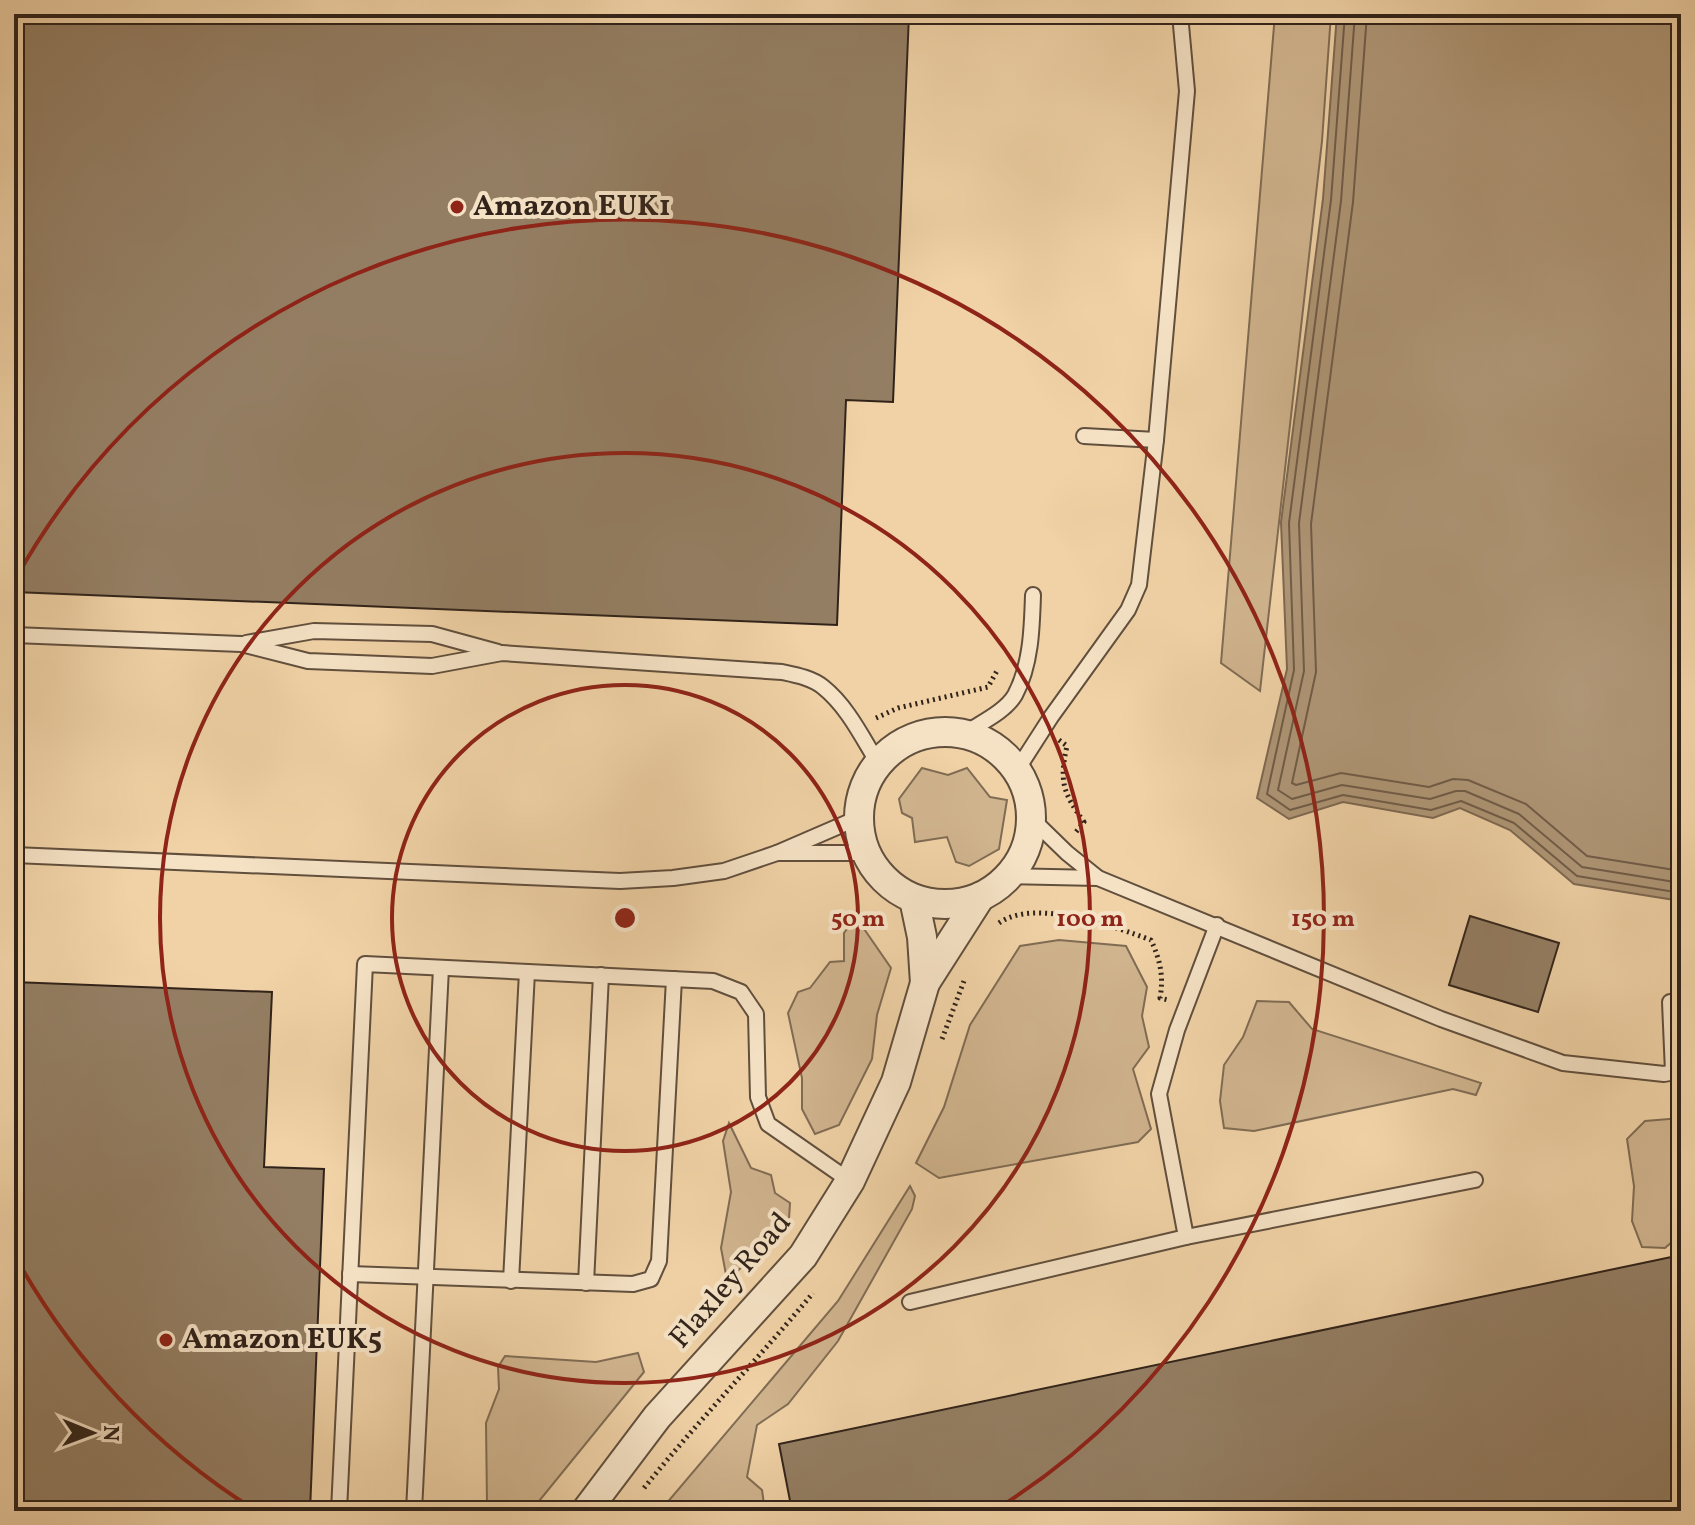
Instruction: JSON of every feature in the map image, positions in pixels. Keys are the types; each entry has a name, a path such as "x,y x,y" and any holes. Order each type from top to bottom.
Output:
{"street":[{"path":"925,983 980,897 1009,876 1022,858 1029,839 1031,818 1027,793 1017,770 1003,754 985,741 964,734 941,732 917,736 896,747 878,763 860,798 858,818 865,853 877,873 894,889 914,899 947,904 980,897"},
{"path":"914,899 922,937 925,983"},
{"name":"Flaxley Road","path":"586,1511 657,1417 803,1256 850,1181 896,1082 925,983"}],"lane":[{"path":"1017,770 1128,610 1139,585 1156,440 1187,91 1180,14"},
{"path":"1183,31 1189,14"},
{"path":"1084,436 1156,440"},
{"path":"964,734 1003,708 1014,696 1029,649 1033,595"},
{"path":"241,644 314,631 432,634 502,653 782,672 807,678 823,686 850,717 878,763"},
{"path":"14,635 241,644 308,661 432,666 502,653"},
{"path":"14,855 620,881 724,871 777,853 858,818"},
{"path":"1031,818 1098,878"},
{"path":"777,853 865,853"},
{"path":"1009,876 1098,878 1441,1019 1563,1063 1664,1074 1677,1072 1670,1002"},
{"path":"1186,1237 1159,1094 1177,1030 1217,925"},
{"path":"339,1511 365,964 713,981 741,992 756,1014 758,1097 768,1124 850,1181"},
{"path":"414,1511 441,968"},
{"path":"511,1281 527,972"},
{"path":"586,1283 601,975"},
{"path":"350,1274 633,1284 651,1279 659,1261 674,979"},
{"path":"910,1302 1186,1237 1475,1180"}],"path":[{"path":"872,720 898,708 988,687 998,669"},
{"path":"1057,739 1067,746 1063,766 1066,797 1084,822 1075,833"}],"shaded area":[{"path":"1275,14 1331,14 1322,141 1260,691 1221,663"},
{"path":"922,768 948,775 967,768 990,797 1007,800 999,849 969,866 956,862 947,837 915,842 912,818 902,813 899,799"},
{"path":"853,921 860,923 891,968 877,1015 872,1059 839,1125 815,1134 802,1109 802,1078 788,1013 798,992 810,988 830,962 844,961 844,933"},
{"path":"1059,940 1126,946 1147,987 1142,1016 1149,1047 1133,1069 1151,1129 1138,1142 939,1178 916,1163 944,1107 970,1025 1020,946"},
{"path":"1257,1001 1289,1002 1312,1029 1481,1083 1476,1095 1453,1089 1254,1131 1224,1128 1220,1101 1224,1065 1243,1037"},
{"path":"1681,1118 1681,1243 1673,1241 1665,1248 1642,1247 1632,1221 1634,1186 1627,1139 1645,1121"},
{"path":"729,1123 751,1168 771,1175 775,1193 790,1203 789,1219 775,1230 772,1241 727,1280 721,1248 731,1192 723,1141"},
{"path":"910,1186 915,1196 912,1209 838,1341 788,1404 757,1425 747,1477 762,1490 765,1511 660,1511 838,1301"},
{"path":"638,1353 644,1372 531,1511 483,1511 487,1503 486,1423 499,1389 498,1367 505,1356 596,1362"}],"water":[{"path":"1337,14 1681,14 1681,901 1574,884 1510,830 1460,808 1433,818 1343,802 1289,819 1257,798 1287,669 1281,522 1323,199"}],"building":[{"name":"Amazon EUK1","path":"14,14 909,14 893,402 846,400 837,625 14,592"},
{"path":"1470,916 1559,943 1538,1012 1449,985"},
{"name":"Amazon EUK5","path":"14,982 272,992 264,1167 324,1169 310,1511 14,1511"},
{"path":"1681,1255 1681,1511 792,1511 779,1444"}],"place":[{"name":"Amazon EUK1","path":"457,207"},
{"name":"Amazon EUK5","path":"166,1340"}]}
